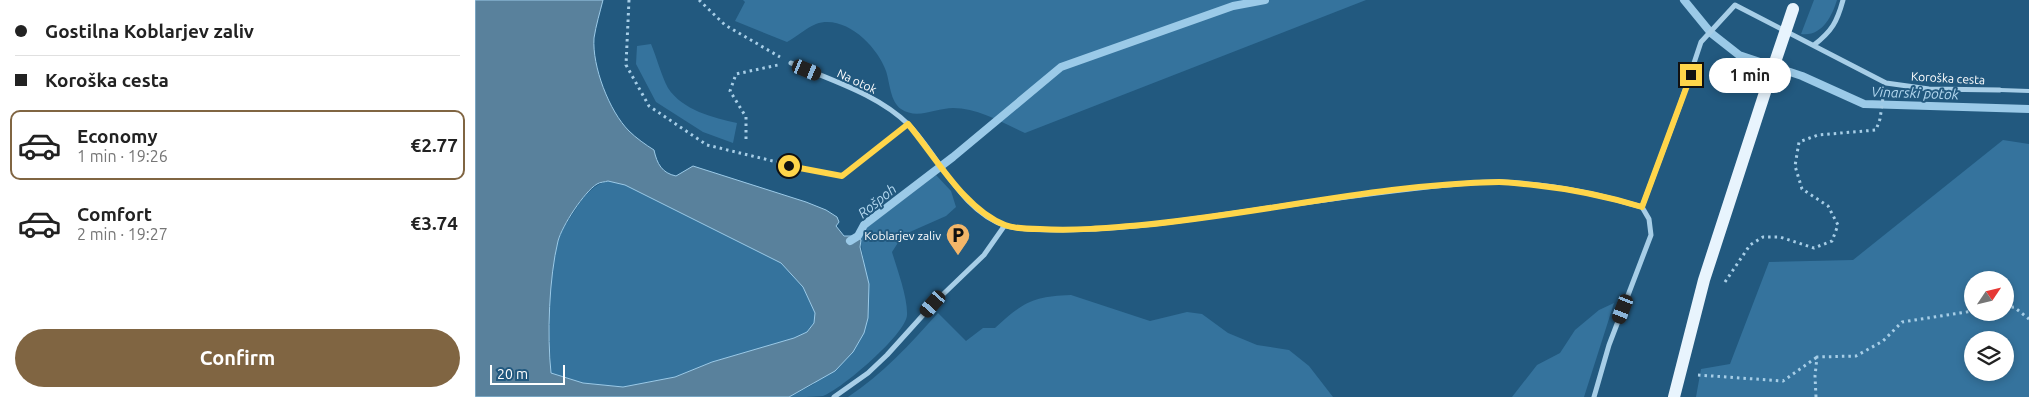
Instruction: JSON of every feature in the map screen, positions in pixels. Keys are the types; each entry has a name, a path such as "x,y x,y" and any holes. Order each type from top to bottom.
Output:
{"main road":[{"path":"1674,397 1705,280 1795,5"}],"street":[{"path":"1814,45 1828,35 1839,16 1843,0"},
{"name":"Koroška cesta","path":"1642,207 1701,42 1735,5 1886,83 1929,89 2001,90"},
{"name":"Na otok","path":"791,63 870,96 908,124 967,201 987,216 1005,225"},
{"path":"833,397 868,373 887,355 933,304 984,255 1005,225 1049,230 1116,228 1381,192 1501,182 1574,190 1606,196 1642,207 1649,219 1651,235 1609,345 1594,397"}],"lane":[{"path":"2001,90 2029,91"},
{"path":"789,166 842,176 908,124"}],"path":[{"path":"629,0 626,66 649,106 707,145 789,166"},
{"path":"699,0 725,25 791,63"},
{"path":"746,139 746,117 730,91 736,74 791,63"},
{"path":"1723,284 1749,245 1763,238 1780,237 1814,248 1833,241 1838,225 1828,206 1802,189 1795,166 1799,142 1818,136 1876,130 1881,119 1883,96"},
{"path":"2014,307 2029,319"},
{"path":"1697,375 1783,381 1817,357 1856,356 1883,341 1902,322 1964,313"},
{"path":"1816,397 1815,376 1817,357"},
{"path":"1695,382 1699,366"}],"shaded area":[{"path":"475,0 603,0 594,38 596,62 609,100 629,131 654,150 661,167 671,175 676,176 693,166 806,202 826,210 837,217 839,222 836,226 844,236 858,236 861,240 860,247 869,284 868,318 864,333 853,352 835,371 789,397 475,397","holes":["608,181 625,185 781,263 803,287 815,313 814,323 807,332 794,338 712,362 675,377 623,387 583,383 551,373 549,324 551,289 560,235 580,202 597,184"]},
{"path":"743,0 1366,0 1025,133 972,110 947,108 920,114 907,112 897,106 882,61 859,34 849,28 827,22 812,26 787,42 735,21 745,2"},
{"path":"1814,0 1837,0 1829,19 1820,29 1808,34 1801,34"},
{"path":"651,44 668,88 674,96 699,112 737,123 733,143 703,132 656,102 636,64 637,46"},
{"path":"2003,140 2029,144 2029,397 1696,397 1701,369 1730,364 1769,262 1853,260"},
{"path":"936,175 951,191 956,207 946,216 903,235 892,252 906,300 907,315 904,324 872,360 832,391 823,396 789,397 814,384 864,263 860,238 865,229"},
{"path":"608,181 625,185 781,263 803,287 815,313 814,323 807,332 794,338 712,362 675,377 623,387 583,383 551,373 551,290 558,241 566,224 583,198 594,187"},
{"path":"1071,295 1150,321 1187,312 1202,314 1228,333 1257,345 1289,350 1309,366 1333,397 848,397 884,368 938,313 966,341 983,328 995,328 1013,312 1029,302 1047,297"},
{"path":"1614,303 1584,397 1512,397 1537,365 1560,353 1575,330 1599,310"}],"waterway":[{"name":"Rošpoh","path":"850,241 858,236 864,225 953,157 1061,67 1233,6 1265,0"},
{"name":"Vinarski potok","path":"1684,0 1711,33 1739,55 1802,76 1864,104 2029,109"}],"place":[{"name":"Koblarjev zaliv","path":"958,256"}],"route":[{"path":"789,166 842,176 908,124 967,201 987,216 1005,225 1027,229 1083,230 1116,228 1381,192 1501,182 1574,190 1606,196 1642,207 1691,75"}]}
